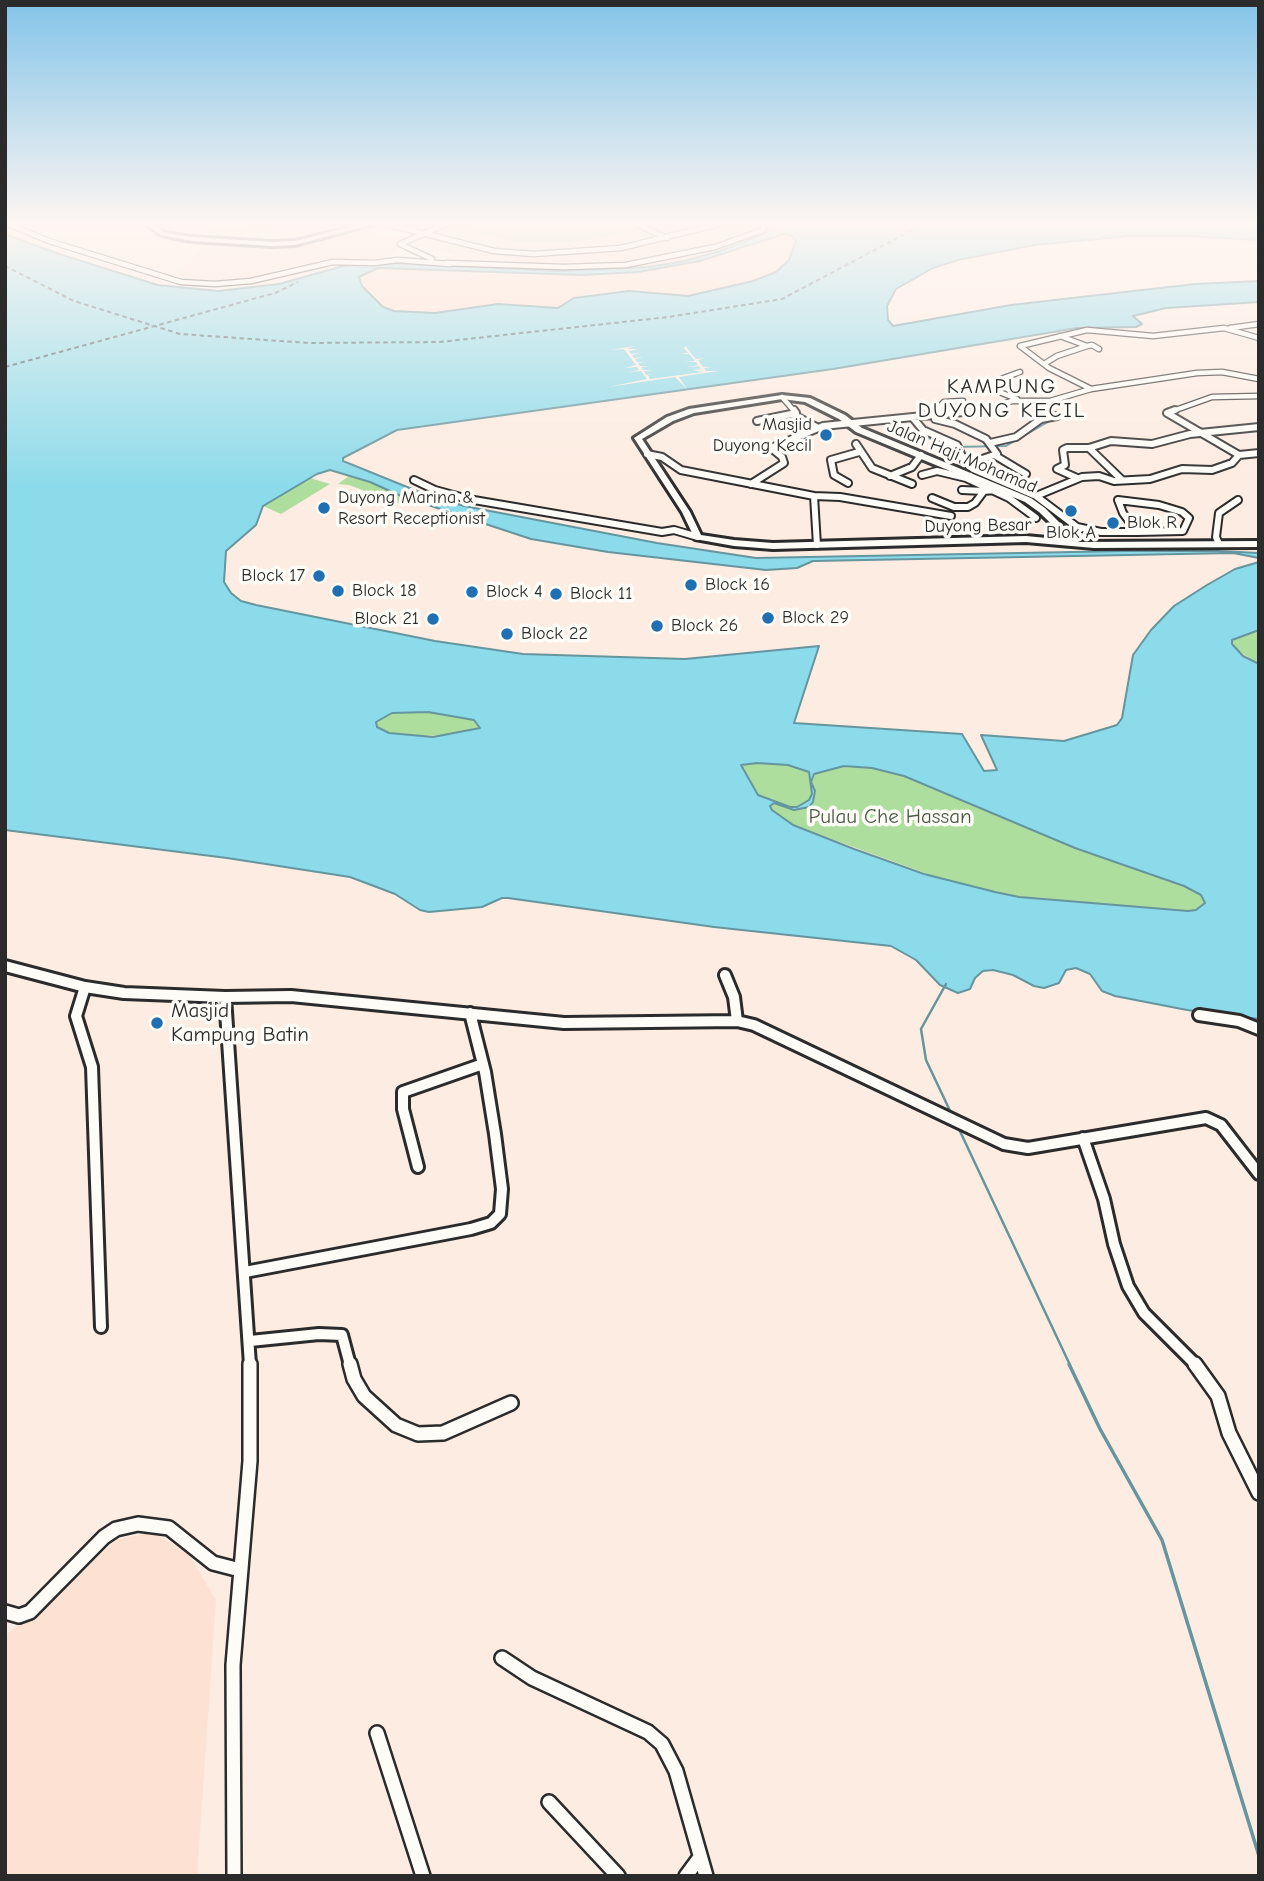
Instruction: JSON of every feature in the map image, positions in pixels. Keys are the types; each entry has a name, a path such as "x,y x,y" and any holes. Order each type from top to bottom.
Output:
{"street":[{"path":"1091,389 1020,348 1087,330 1153,336 1259,324"},
{"path":"1228,328 1259,338"},
{"path":"1060,336 1087,346"},
{"path":"1047,340 1069,352"},
{"path":"1035,343 1057,356"},
{"path":"1044,364 1057,356 1087,346 1099,349"},
{"path":"1020,372 1001,379 992,389 1022,400 1050,401 1091,389 1209,372 1258,379"},
{"path":"1259,396 1212,397 1167,414 1239,455 1259,453"},
{"path":"757,421 796,411 782,397"},
{"name":"Jalan Haji Mohamad","path":"647,454 639,441 640,436 676,416 734,402 782,397 814,403 859,430 1035,504 1077,544"},
{"path":"751,484 781,467 782,457 771,448 818,428 848,423 977,413 1022,400"},
{"path":"939,416 939,407 944,402 963,401"},
{"path":"792,414 818,428"},
{"path":"991,445 1016,436 1041,419 1057,416"},
{"path":"927,417 955,424 991,445 996,456 1026,474"},
{"path":"913,418 923,430 959,447 962,457 973,469 1035,496 1077,527 1093,531 1137,531 1183,531 1189,518 1181,512 1159,505 1118,500 1123,513 1137,531"},
{"path":"1077,478 1057,469 1066,463 1063,450 1070,447 1089,448 1108,442 1152,444 1203,433 1259,427"},
{"path":"856,444 869,466 912,484"},
{"path":"1089,448 1122,480"},
{"path":"848,483 834,475 831,460 859,452"},
{"path":"647,454 662,457 681,470 814,496 840,497 951,516"},
{"path":"647,454 686,512 698,537"},
{"path":"890,477 912,467 921,455"},
{"path":"1035,496 1077,478 1093,475 1122,480 1150,479 1182,469 1212,470 1232,463 1239,455"},
{"path":"962,457 979,460 996,456"},
{"path":"922,475 937,471 968,477"},
{"name":"Duyong Besar","path":"414,480 435,490 468,499 662,531 679,537 698,537 752,546 1026,540 1077,544 1259,544"},
{"path":"961,490 998,490 1036,517"},
{"path":"932,498 954,507 968,507 975,503 984,491"},
{"path":"814,496 817,545"},
{"path":"1219,544 1216,537 1219,513 1238,500"},
{"path":"1051,518 1061,517"},
{"path":"5,966 85,987 124,993 225,998 292,996 564,1023 737,1021 754,1025 1004,1144 1028,1147 1206,1118 1222,1125 1259,1174"},
{"path":"725,975 734,997 737,1021"},
{"path":"85,987 76,1016 92,1067 101,1327"},
{"path":"225,998 250,1341 250,1461 233,1665 234,1876"},
{"path":"245,1272 491,1223 500,1214 503,1201 483,1064 470,1013"},
{"path":"1199,1015 1239,1021 1259,1029"},
{"path":"418,1167 403,1109 403,1092 483,1064"},
{"path":"1083,1138 1104,1199 1117,1256 1128,1286 1144,1313 1192,1359 1218,1396 1229,1433 1259,1493"},
{"path":"250,1341 319,1334 342,1335 354,1379 364,1396 396,1425 418,1434 443,1433 511,1404"},
{"path":"5,1612 19,1616 30,1612 104,1537 116,1529 138,1524 169,1528 213,1563 240,1570"},
{"path":"502,1658 532,1678 648,1732 662,1744 676,1771 706,1876"},
{"path":"377,1733 423,1876"},
{"path":"549,1802 618,1876"},
{"path":"686,1876 700,1857"}],"shaded area":[{"path":"153,1532 190,1556 216,1600 197,1876 5,1876 5,1635 44,1607 116,1540"}],"green space":[{"path":"350,475 413,500 403,505 349,485 338,484"},
{"path":"310,478 330,484 281,514 263,506"},
{"path":"1259,630 1259,664 1235,649 1232,639"},
{"path":"428,712 474,720 480,728 451,735 417,736 389,733 377,727 375,722 392,713"},
{"path":"747,763 772,763 805,769 809,772 812,794 809,800 797,807 790,807 764,799 754,791 741,767"},
{"name":"Pulau Che Hassan","path":"844,766 872,768 904,776 1075,848 1184,886 1201,895 1205,903 1196,910 1188,911 1019,897 955,884 793,825 772,810 770,806 774,803 789,809 809,807 815,791 811,782 814,774"}],"water":[{"path":"5,312 887,312 888,320 893,326 973,312 1150,312 1133,316 1142,324 1136,327 1077,328 833,369 397,430 343,458 343,461 417,491 464,506 657,543 756,558 1125,551 1259,553 1259,558 1233,553 813,561 797,568 766,570 608,552 531,539 330,470 317,474 263,506 256,525 226,551 224,582 231,593 241,601 256,605 435,641 523,654 685,659 819,646 794,723 962,734 984,771 997,770 981,735 1064,741 1117,725 1122,718 1133,655 1151,630 1174,606 1207,585 1235,569 1259,562 1259,630 1232,640 1232,644 1243,656 1259,664 1259,1019 1187,1010 1115,996 1102,991 1090,974 1076,968 1066,970 1059,983 1044,988 1013,975 993,970 983,971 975,978 970,989 958,993 940,985 916,960 891,946 714,927 508,898 482,907 429,912 420,910 395,894 350,877 227,858 5,830","holes":["428,712 474,720 480,728 433,737 389,733 377,727 376,722 392,713","741,765 788,765 809,772 812,794 809,800 797,807 790,807 758,795","844,766 872,768 904,776 1075,848 1184,886 1201,895 1205,903 1196,910 1188,911 1019,897 995,892 924,874 854,849 793,825 772,810 770,806 774,803 794,810 809,807 815,791 811,782 814,774"]}],"pier":[{"path":"635,346 627,349 638,349 629,351 631,354 641,353 632,355 634,358 644,357 635,359 637,362 647,362 638,363 640,366 651,366 641,367 643,370 654,370 644,371 646,375 656,373 648,375 650,379 703,372 693,370 701,369 699,366 687,367 698,365 696,362 684,362 695,361 689,354 678,354 688,353 685,349 676,350 684,349 685,346 696,359 705,358 698,360 703,367 712,367 704,368 706,371 718,371 679,377 687,389 675,377 608,387 647,379 641,371 628,372 639,370 637,367 625,368 636,365 624,349 611,350"}],"waterway":[{"path":"889,422 951,447 1006,446 1048,422"},
{"path":"946,984 921,1029 926,1060 952,1115"},
{"path":"958,1127 1070,1365"},
{"path":"1069,1364 1100,1429 1162,1540 1259,1856"}],"ferry route":[{"path":"109,312 154,326"},
{"path":"154,326 206,312"},
{"path":"154,326 180,334 309,343 440,342 701,312"},
{"path":"5,367 154,326"}],"place":[{"name":"Masjid Duyong Kecil","path":"826,435"},
{"name":"Duyong Marina & Resort Receptionist","path":"324,508"},
{"name":"Blok A","path":"1071,511"},
{"name":"Blok R","path":"1113,523"},
{"name":"Block 17","path":"319,576"},
{"name":"Block 16","path":"691,585"},
{"name":"Block 18","path":"338,591"},
{"name":"Block 4","path":"472,592"},
{"name":"Block 11","path":"556,594"},
{"name":"Block 29","path":"768,618"},
{"name":"Block 21","path":"433,619"},
{"name":"Block 26","path":"657,626"},
{"name":"Block 22","path":"507,634"},
{"name":"Masjid Kampung Batin","path":"157,1023"}],"district":[{"name":"KAMPUNG DUYONG KECIL","path":"1002,399"}]}
